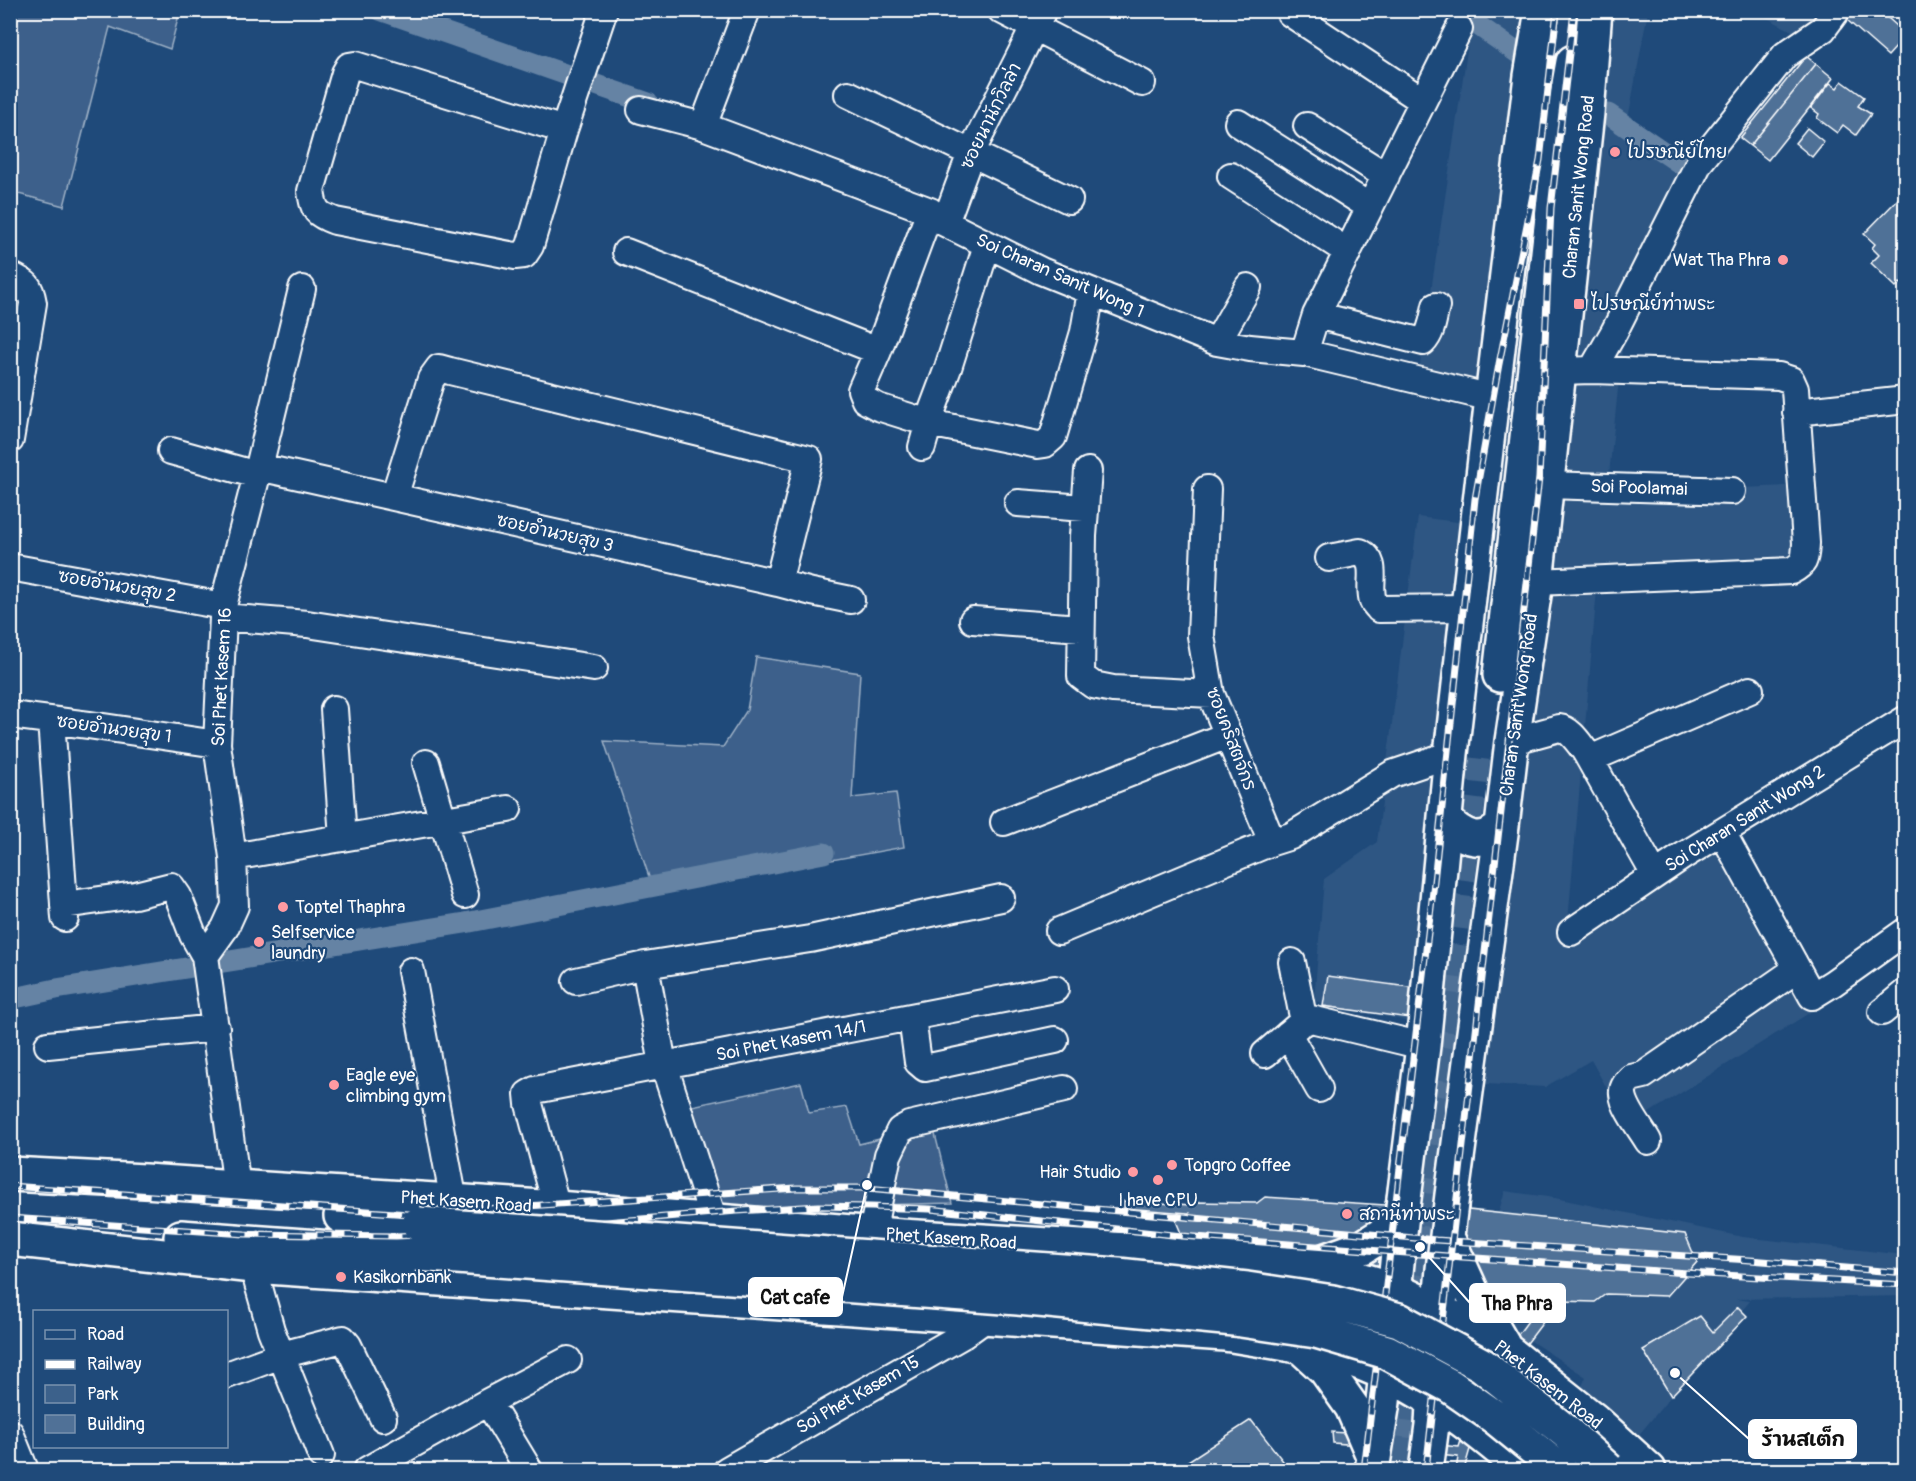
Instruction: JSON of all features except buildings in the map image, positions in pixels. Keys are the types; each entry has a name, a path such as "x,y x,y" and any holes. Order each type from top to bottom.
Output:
{"main road":[{"name":"Charan Sanit Wong Road","path":"1472,759 1468,608 1531,76 1542,10"},
{"name":"Charan Sanit Wong Road","path":"1472,759 1546,111 1553,10"},
{"name":"Charan Sanit Wong Road","path":"1373,1464 1386,1374 1401,1223 1423,1046 1445,820 1472,759 1564,112 1582,10"},
{"name":"Charan Sanit Wong Road","path":"1426,1470 1447,1237 1503,826 1512,741 1536,582 1587,114 1595,10"},
{"path":"1445,820 1462,834 1477,838 1487,838 1503,826"},
{"name":"Phet Kasem Road","path":"10,1174 558,1208 1312,1265 1394,1289 1466,1324 1506,1350 1594,1420 1649,1470"},
{"name":"Phet Kasem Road","path":"10,1183 418,1239 1234,1319 1316,1331 1387,1352 1450,1386 1496,1418 1560,1470"},
{"path":"1312,1265 1363,1248 1401,1223"},
{"name":"Phet Kasem Road","path":"10,1228 210,1239 418,1239 1118,1275 1247,1289 1333,1302 1399,1320 1482,1365 1565,1431 1608,1470"},
{"path":"886,1234 928,1257 934,1269 931,1289 921,1299 892,1309"},
{"path":"1447,1237 1472,1292 1506,1350"},
{"path":"10,1239 253,1266 1225,1334 1301,1347 1355,1361 1386,1374 1433,1399 1524,1470"},
{"path":"1301,1347 1325,1369 1352,1407 1373,1464"}],"street":[{"path":"564,130 355,65 349,66 311,191 313,205 317,213 335,221 515,256 524,255 530,246 564,130 604,10"},
{"path":"703,126 747,10"},
{"path":"1001,10 1039,19 1142,83"},
{"path":"1592,370 1614,332 1699,163 1785,55 1823,29 1837,10"},
{"path":"1290,14 1423,101"},
{"name":"ซอยนานักวิลล่า","path":"925,435 866,400 861,390 938,217 1039,19"},
{"path":"1304,352 1316,315 1459,29"},
{"path":"848,94 1069,200"},
{"name":"Soi Charan Sanit Wong 1","path":"641,110 703,126 938,217 987,245 1041,271 1217,342 1250,348 1304,352 1492,398"},
{"path":"1238,123 1370,207"},
{"path":"1307,126 1386,176"},
{"path":"1231,176 1348,252"},
{"path":"987,245 925,435 1038,445 1049,441 1053,437 1084,332 1091,291"},
{"path":"626,252 878,351"},
{"path":"10,274 30,288 33,303 10,440"},
{"path":"1217,342 1248,287"},
{"name":"Soi Phet Kasem 16","path":"206,961 235,906 233,857 217,744 223,611 302,289"},
{"path":"1316,315 1423,342 1428,338 1432,327 1436,306"},
{"path":"394,497 431,379 439,368 450,370 809,459 778,583"},
{"path":"1536,582 1791,571 1801,566 1805,558 1806,543 1795,389 1791,380 1779,375 1559,371"},
{"path":"1796,412 1905,400"},
{"name":"ซอยอำนวยสุข 3","path":"171,451 258,471 394,497 851,600"},
{"path":"1088,471 1084,508 1081,676 1093,685 1113,689 1210,694"},
{"name":"Soi Poolamai","path":"1547,485 1732,491"},
{"name":"ซอยคริสตจักร","path":"1207,489 1201,636 1210,694 1272,842"},
{"path":"1018,503 1084,508"},
{"path":"1329,558 1360,552 1368,556 1371,564 1373,600 1378,609 1468,608"},
{"name":"ซอยอำนวยสุข 2","path":"10,567 223,611 594,668"},
{"path":"973,620 1082,628"},
{"path":"1590,759 1750,690"},
{"path":"333,709 343,838"},
{"name":"ซอยอำนวยสุข 1","path":"10,716 217,744"},
{"name":"Soi Charan Sanit Wong 2","path":"1512,741 1558,728 1564,729 1590,759 1655,875 1905,719"},
{"path":"51,720 64,912 171,886 178,896 206,961 237,1187"},
{"path":"1004,822 1228,735"},
{"path":"1059,930 1291,836 1392,774 1472,759"},
{"path":"426,763 465,895"},
{"path":"233,857 508,809"},
{"path":"1722,832 1812,996 1902,941"},
{"path":"1571,932 1655,875"},
{"path":"576,981 645,965 810,939 1000,898"},
{"path":"1292,962 1296,1028 1319,1089"},
{"path":"645,965 664,1064 714,1221"},
{"path":"1648,1141 1622,1094 1624,1086 1631,1078 1644,1076 1797,969"},
{"path":"411,971 454,1202"},
{"name":"Soi Phet Kasem 14/1","path":"558,1208 528,1094 535,1090 1055,989"},
{"path":"1882,1012 1905,992"},
{"path":"912,1018 918,1062 925,1068 1056,1040"},
{"path":"1265,1053 1311,1019 1423,1046"},
{"path":"48,1045 216,1028"},
{"path":"886,1234 888,1155 900,1130 909,1125 1064,1089"},
{"path":"253,1266 271,1330 321,1455"},
{"name":"Soi Phet Kasem 15","path":"727,1470 963,1335 988,1317"},
{"path":"228,1376 281,1355 343,1339 383,1418"},
{"path":"367,1470 568,1359"},
{"path":"488,1402 529,1470"},
{"path":"10,1433 25,1470"}],"shaded area":[{"path":"1473,11 1536,11 1488,389 1419,371"},
{"path":"1608,11 1648,11 1629,114 1697,181 1623,341 1607,494 1807,485 1805,581 1597,589 1568,921 1708,829 1830,1000 1628,1126 1591,1060 1545,1087 1485,1084"},
{"path":"1753,11 1825,11 1802,36"},
{"path":"1418,517 1465,523 1411,1022 1314,1001 1324,879 1377,842"},
{"path":"1505,1191 1555,1198 1743,1237 1905,1255 1905,1296 1736,1299 1750,1301 1632,1443 1578,1395 1586,1377 1500,1321 1482,1266"}],"green space":[{"path":"10,11 180,11 170,49 110,27 64,206 11,192"},
{"path":"756,657 860,673 852,798 896,793 904,847 654,892 604,741 723,747 747,710"},
{"path":"801,1083 809,1113 847,1107 859,1144 933,1126 952,1203 711,1209 678,1109"}],"waterway":[{"path":"380,10 648,103"},
{"path":"1456,10 1519,54"},
{"path":"1608,114 1681,164"},
{"path":"10,999 56,989 465,923 824,853"}],"tunnel":[{"path":"1440,1025 1474,758"},
{"path":"1400,1470 1460,999"}],"railway":[{"path":"1364,1470 1433,891 1475,499 1499,364 1540,160 1557,10"},
{"path":"1426,1470 1539,478 1551,208 1574,10"},
{"path":"10,1186 409,1214 796,1188 867,1188 1436,1240 1750,1260 1906,1273"},
{"path":"10,1218 245,1234 396,1236 497,1231 818,1206 930,1209 1182,1236 1687,1273 1906,1285"}],"place":[{"name":"ไปรษณีย์ไทย","path":"1615,152"},
{"name":"Wat Tha Phra","path":"1783,260"},
{"name":"ไปรษณีย์ท่าพระ","path":"1579,304"},
{"name":"Toptel Thaphra","path":"283,907"},
{"name":"Selfservice laundry","path":"259,942"},
{"name":"Eagle eye climbing gym","path":"334,1085"},
{"name":"Topgro Coffee","path":"1172,1165"},
{"name":"Hair Studio","path":"1133,1172"},
{"name":"I have CPU","path":"1158,1180"},
{"name":"Cat cafe","path":"867,1185"},
{"name":"สถานีท่าพระ","path":"1347,1214"},
{"name":"Tha Phra","path":"1420,1247"},
{"name":"Kasikornbank","path":"341,1277"},
{"name":"ร้านสเต็ก","path":"1675,1373"}]}
